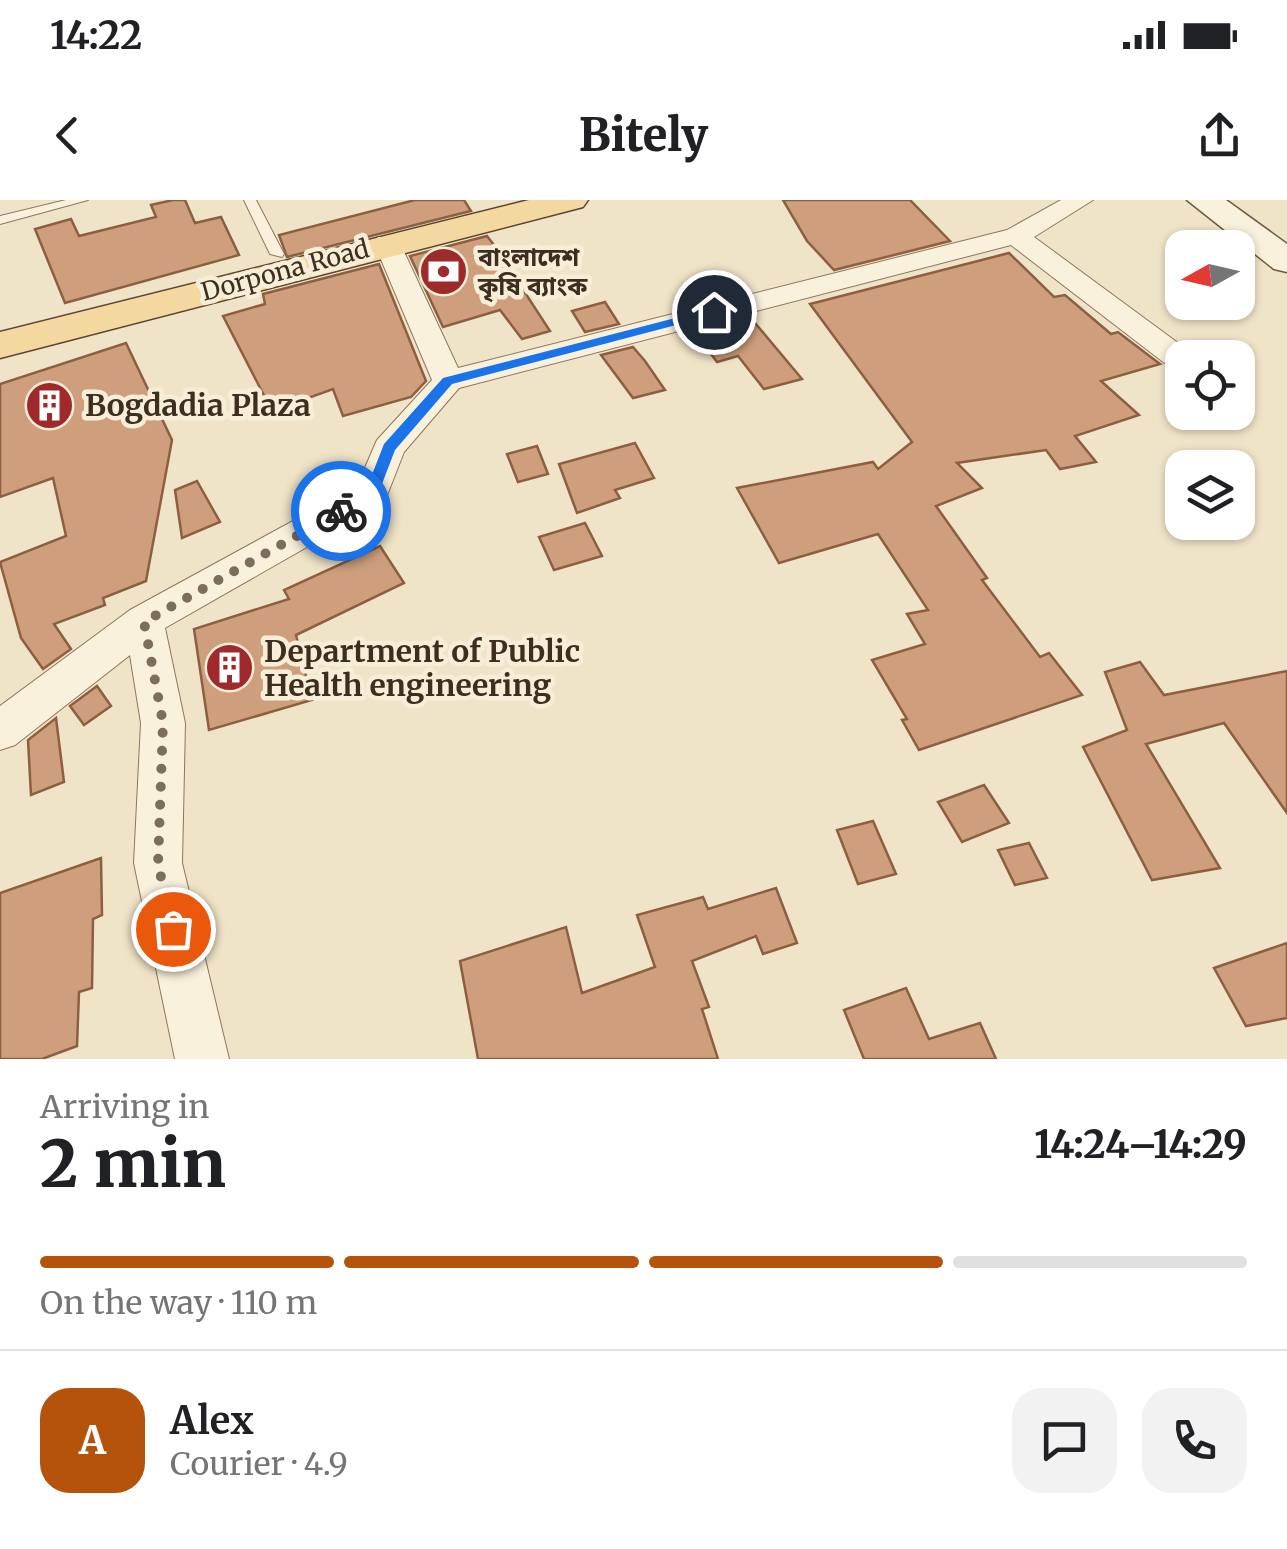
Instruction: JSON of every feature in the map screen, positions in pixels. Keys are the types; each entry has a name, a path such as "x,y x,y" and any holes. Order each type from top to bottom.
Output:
{"main road":[{"name":"Dorpona Road","path":"0,326 482,200"},
{"name":"Dorpona Road","path":"0,345 387,243 571,200"}],"street":[{"path":"0,731 144,622 372,494 389,448 448,381 1016,236 1080,200"},
{"path":"1204,200 1287,262"},
{"path":"1016,236 1165,348"},
{"path":"387,243 448,381"},
{"path":"144,622 163,723 158,864 202,1059"}],"lane":[{"path":"0,220 82,200"},
{"path":"250,200 277,254"}],"building":[{"path":"185,200 195,223 221,217 239,255 65,303 35,229 71,219 79,236 156,217 151,205"},
{"path":"415,200 464,200 471,211 287,257 279,235"},
{"path":"783,200 910,200 950,241 834,270 807,241"},
{"path":"487,236 550,331 522,339 500,310 443,327 410,256"},
{"path":"1009,253 1054,297 1065,295 1111,334 1118,332 1160,364 1101,381 1139,415 1075,436 1096,462 1060,469 1046,450 957,463 982,488 936,506 987,578 982,580 1040,657 1049,653 1082,695 919,750 902,720 907,719 872,660 925,644 907,614 928,610 878,534 779,563 737,488 873,462 878,469 912,442 810,304"},
{"path":"379,264 426,381 411,397 343,416 333,389 272,411 223,316 265,304 263,294"},
{"path":"605,302 619,324 585,332 572,311"},
{"path":"750,317 802,379 764,389 738,356 717,362 694,331"},
{"path":"126,343 172,440 146,581 103,598 105,605 54,624 71,649 43,669 21,638 0,562 66,536 53,478 0,497 0,384"},
{"path":"633,347 665,390 633,398 601,355"},
{"path":"635,443 654,478 615,490 620,498 577,513 559,464"},
{"path":"537,446 548,474 518,482 507,454"},
{"path":"197,481 220,522 182,538 175,490"},
{"path":"585,523 602,556 554,570 539,537"},
{"path":"380,546 404,583 296,635 312,700 209,730 194,629 289,599 284,590"},
{"path":"1140,662 1164,695 1287,671 1287,813 1224,723 1146,744 1220,868 1152,880 1083,747 1127,730 1105,672"},
{"path":"97,686 111,706 84,725 70,706"},
{"path":"56,718 64,782 31,795 28,740"},
{"path":"984,785 1009,823 962,842 938,802"},
{"path":"873,821 896,874 858,884 837,830"},
{"path":"1029,843 1047,878 1015,885 998,850"},
{"path":"101,858 102,915 93,919 92,988 79,992 77,1046 42,1059 0,1059 0,893"},
{"path":"776,888 797,943 763,954 756,936 692,961 709,1007 702,1009 718,1059 478,1059 460,961 566,927 582,993 655,967 637,915 703,897 708,909"},
{"path":"1287,943 1287,1018 1246,1026 1214,968"},
{"path":"906,988 929,1039 980,1023 996,1059 864,1059 844,1010"}],"way so far":[{"path":"173,929 158,864 163,723 144,622 341,511"}],"place":[{"name":"বাংলাদেশ কৃষি ব্যাংক","path":"443,271"},
{"name":"Bogdadia Plaza","path":"50,405"},
{"name":"Department of Public Health engineering","path":"229,668"}],"route":[{"path":"341,511 372,494 389,448 426,401 448,381 714,312"}]}
